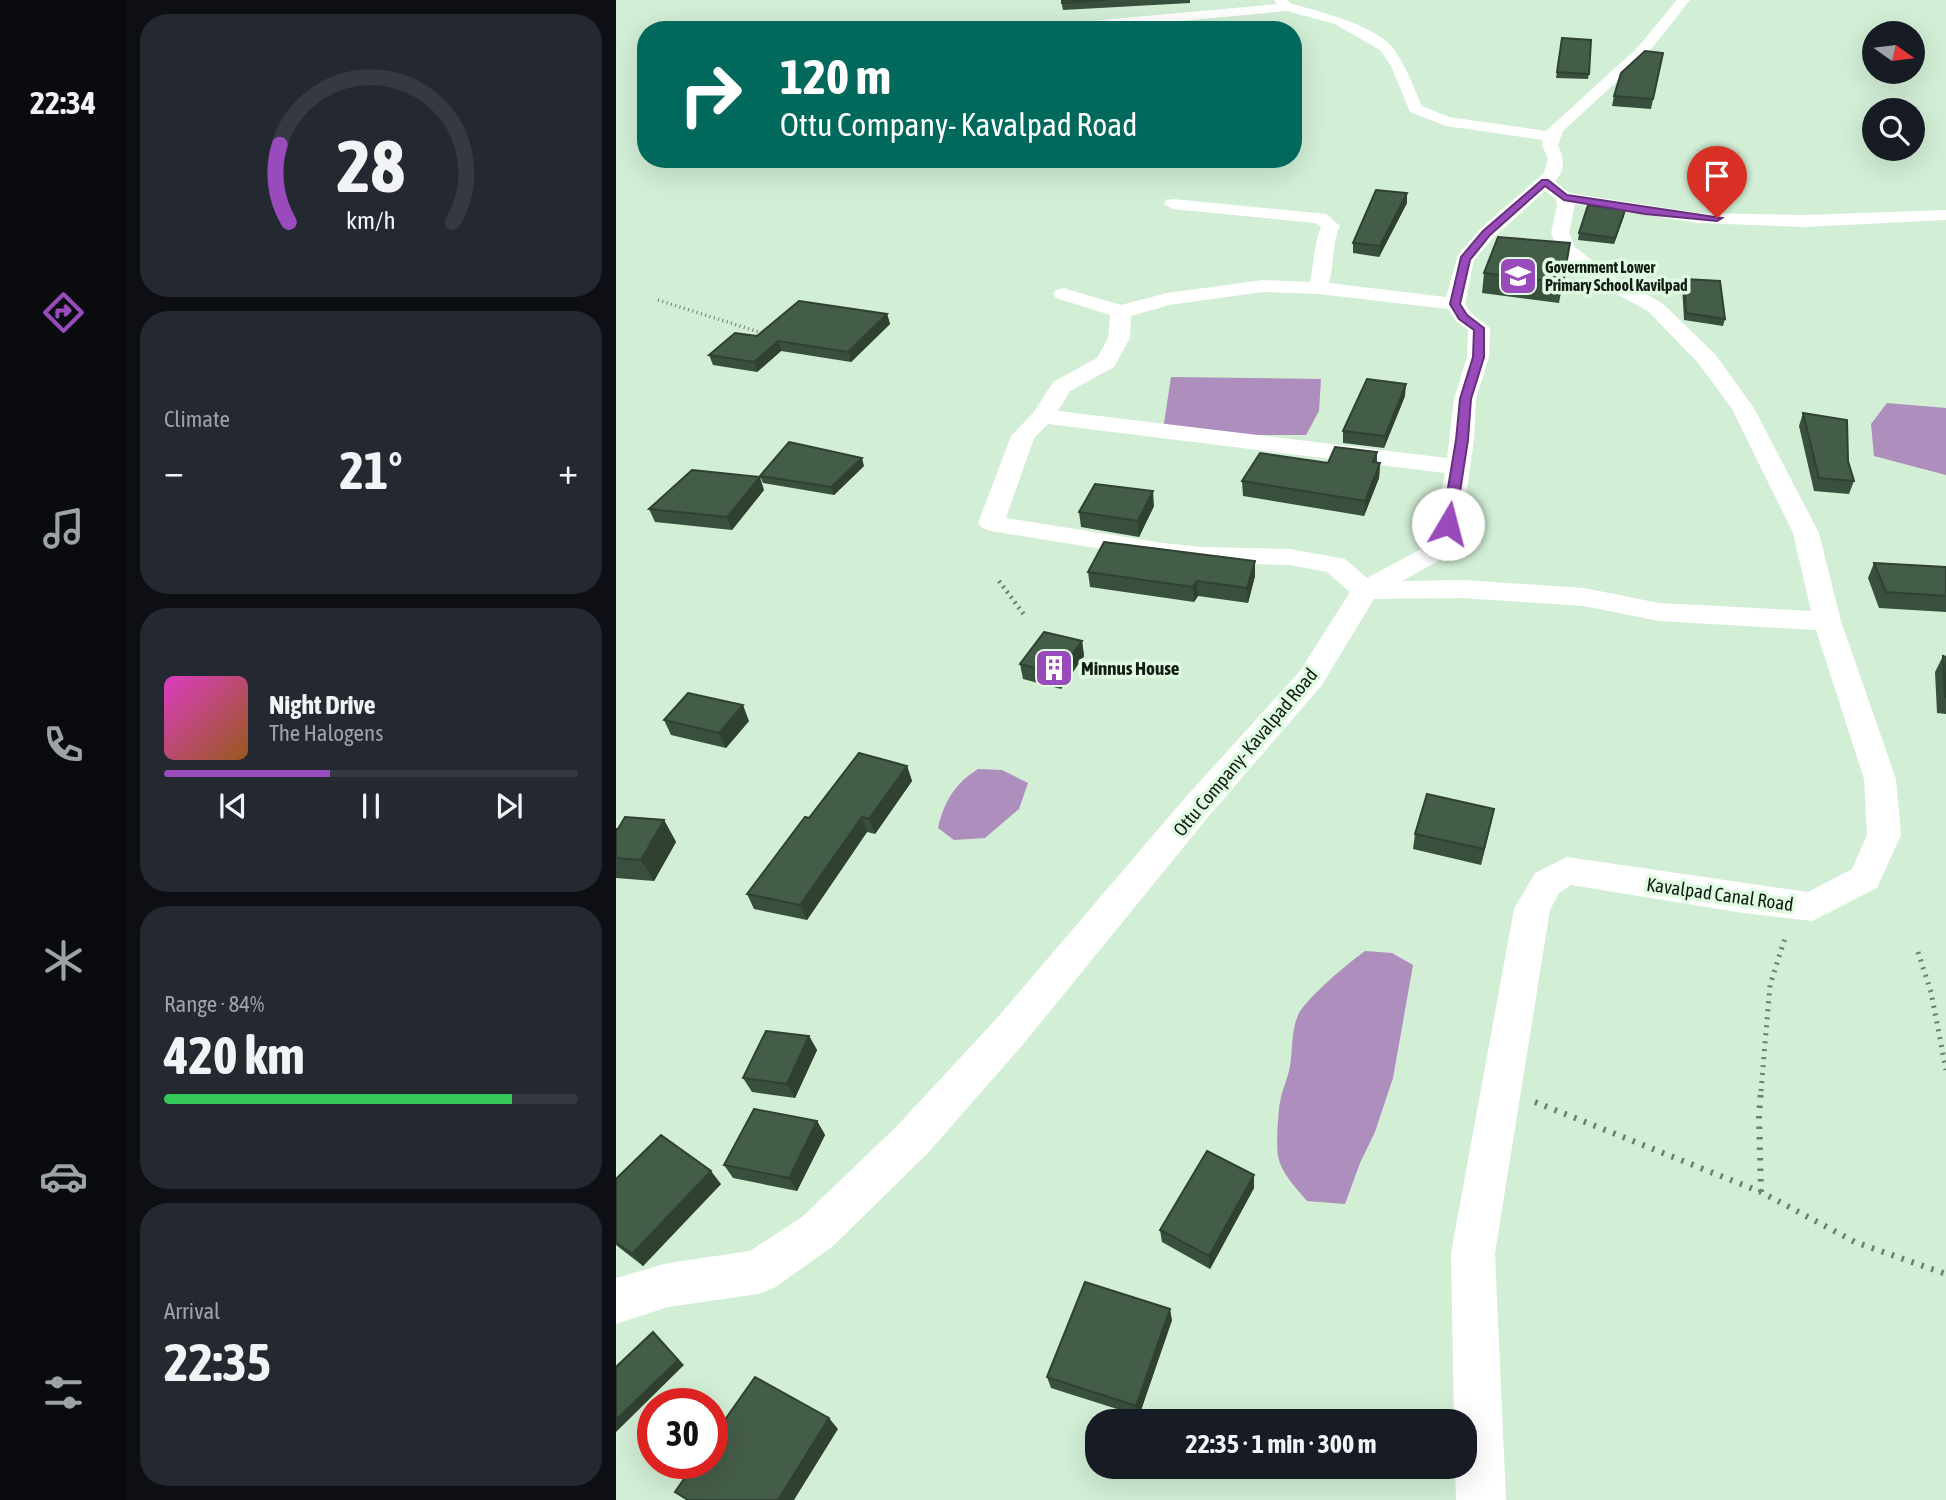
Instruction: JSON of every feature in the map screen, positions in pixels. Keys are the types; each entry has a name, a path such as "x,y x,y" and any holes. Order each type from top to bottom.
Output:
{"street":[{"path":"1555,189 1552,175 1556,159 1550,145 1555,129 1643,50 1684,0"},
{"path":"1119,21 1284,3 1340,21 1385,47 1398,66 1415,109 1446,121 1553,137"},
{"path":"1365,590 1432,554 1448,524 1465,399 1478,357 1479,328 1463,317 1455,304 1465,259 1487,233 1555,189 1698,218 1805,221 1946,215"},
{"name":"Kavalpad Canal Road","path":"1481,1500 1474,1253 1532,909 1547,883 1567,871 1743,899 1812,907 1865,878 1884,835 1880,779 1827,621 1806,533 1743,408 1707,359 1655,307 1605,280 1567,250 1560,233 1566,206 1555,189"},
{"path":"1173,204 1320,218 1331,226 1325,239 1326,256 1318,288"},
{"path":"1063,294 1121,312 1167,299 1263,286 1318,288 1455,304"},
{"path":"1121,312 1119,338 1106,362 1061,387 1043,416 1023,436 991,523 1026,531 1163,551 1202,555 1290,557 1335,565 1365,590 1463,589 1584,597 1659,612 1827,621"},
{"path":"1043,416 1457,467"},
{"name":"Ottu Company- Kavalpad Road","path":"616,1301 668,1285 758,1272 817,1232 912,1140 1029,1010 1196,808 1311,678 1365,590"}],"path":[{"path":"658,300 762,333"},
{"path":"999,581 1024,616"},
{"path":"1761,1192 1759,1115 1770,985 1785,938"},
{"path":"1918,952 1931,992 1946,1070"},
{"path":"1502,1088 1761,1192 1855,1242 1946,1274"}],"shaded area":[{"path":"1171,377 1321,379 1319,411 1306,435 1227,435 1163,430"},
{"path":"1887,403 1946,408 1946,475 1874,456 1871,424"},
{"path":"978,769 1002,770 1028,783 1019,809 985,838 954,840 938,828 940,819 957,787"},
{"path":"1365,951 1392,953 1413,965 1393,1078 1375,1132 1345,1204 1307,1201 1286,1174 1277,1151 1279,1107 1290,1066 1295,1026 1299,1013 1311,998"}],"building":[{"path":"1062,0 1106,0 1062,3"},
{"path":"1562,38 1591,40 1589,74 1557,72"},
{"path":"1645,51 1663,53 1653,99 1614,96 1621,73"},
{"path":"1376,190 1407,193 1380,246 1353,243"},
{"path":"1588,205 1625,210 1615,238 1579,233"},
{"path":"1498,237 1570,243 1563,283 1484,273"},
{"path":"1684,279 1720,281 1725,319 1686,313"},
{"path":"799,301 887,314 848,352 778,341 754,362 709,355 735,333 757,336"},
{"path":"1367,379 1406,384 1385,436 1343,431"},
{"path":"1803,413 1847,420 1848,461 1854,481 1819,478"},
{"path":"789,442 862,458 831,487 760,476"},
{"path":"1335,447 1377,452 1373,462 1380,463 1365,501 1242,481 1260,453 1328,463"},
{"path":"692,470 760,477 727,517 649,509"},
{"path":"1095,484 1153,491 1138,521 1079,512"},
{"path":"1104,542 1255,561 1247,588 1197,581 1193,587 1088,572"},
{"path":"1874,563 1946,567 1946,596 1886,592"},
{"path":"1044,632 1082,641 1058,674 1020,664"},
{"path":"1943,656 1946,657 1946,697 1945,697"},
{"path":"688,693 743,705 719,733 664,720"},
{"path":"859,753 907,766 869,819 862,817 800,905 747,894 805,817 809,818"},
{"path":"1427,794 1494,809 1484,849 1415,834"},
{"path":"625,817 664,820 641,860 616,858 616,829"},
{"path":"766,1031 809,1036 787,1084 743,1078"},
{"path":"754,1109 817,1121 789,1178 724,1165"},
{"path":"661,1135 711,1171 632,1254 616,1242 616,1179"},
{"path":"1207,1151 1254,1175 1209,1256 1160,1230"},
{"path":"1085,1282 1170,1309 1136,1406 1047,1377"},
{"path":"653,1332 678,1360 649,1388 637,1388 637,1400 616,1420 616,1367"},
{"path":"755,1377 829,1418 778,1500 688,1500 675,1492 684,1479 728,1479 728,1415"}],"place":[{"name":"Government Lower Primary School Kavilpad","path":"1518,276"},
{"name":"Minnus House","path":"1054,668"}],"route":[{"path":"1448,524 1462,440 1465,399 1478,357 1479,328 1463,317 1455,304 1465,259 1487,233 1545,182 1564,197 1645,211 1717,218"}]}
